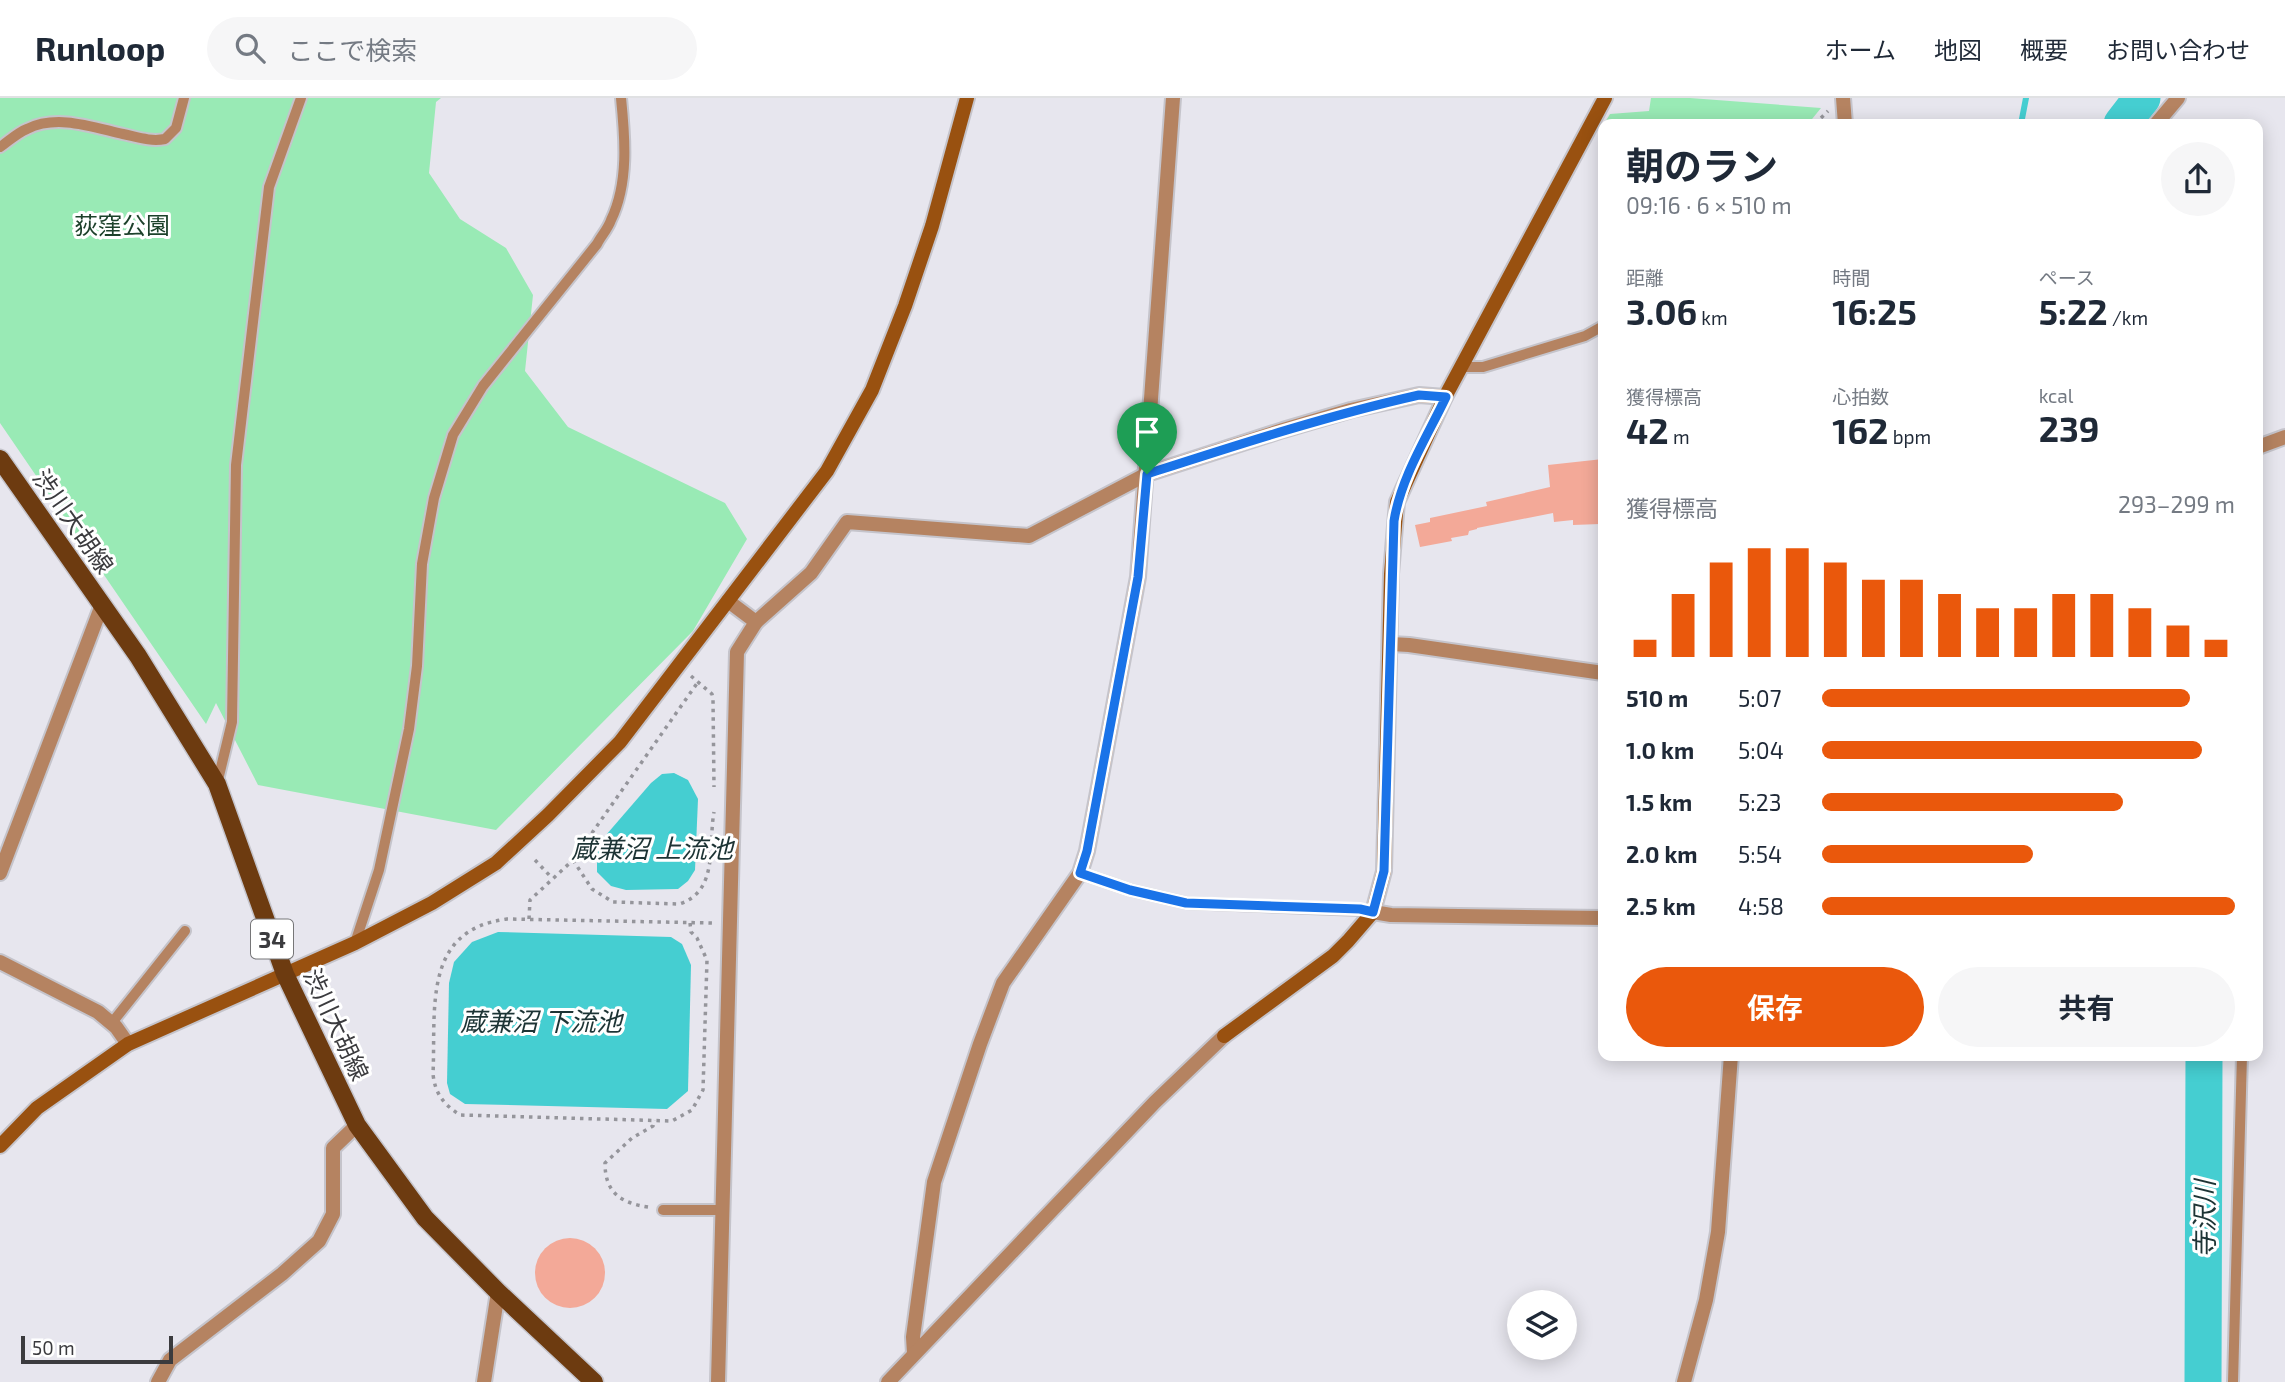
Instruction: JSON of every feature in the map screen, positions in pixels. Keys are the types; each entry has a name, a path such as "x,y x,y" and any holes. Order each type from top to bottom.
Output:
{"main road":[{"name":"渋川大胡線","path":"0,459 138,656 217,784 285,974 357,1125 425,1217 498,1292 594,1382"}],"street":[{"path":"0,1146 37,1108 128,1044 355,943 432,903 496,863 620,742 827,471 872,390 905,306 932,226 967,98"},
{"path":"914,1353 913,1337 934,1182 980,1044 1003,983 1080,873 1087,851 1138,577 1173,98"},
{"path":"888,1382 1155,1102 1224,1036 1333,956 1373,912 1384,871 1392,561 1397,502 1461,367 1605,98"},
{"path":"1843,98 1845,119"},
{"path":"2160,119 2178,98"},
{"path":"718,1382 737,652 756,622 811,573 846,522 1029,536 1147,474 1351,410 1419,395 1446,397"},
{"path":"2263,445 2285,438"},
{"path":"728,601 756,622"},
{"path":"0,873 102,605"},
{"path":"1391,644 1598,672"},
{"path":"1373,912 1391,915 1598,918"},
{"path":"0,962 98,1012 128,1044"},
{"path":"1684,1382 1706,1300 1718,1232 1731,1061"},
{"path":"158,1382 170,1360 282,1274 319,1241 333,1214 334,1148 357,1125"},
{"path":"484,1382 498,1292"}],"lane":[{"path":"0,147 27,128 62,122 144,139 165,139 176,128 184,98"},
{"path":"217,784 232,722 236,465 269,187 302,98"},
{"path":"355,943 379,870 409,729 417,666 422,564 434,498 453,435 483,386 597,244 612,220 621,187 625,138 621,98"},
{"path":"1461,367 1483,367 1585,336 1598,329"},
{"path":"1080,873 1130,890 1186,903 1360,909 1373,912"},
{"path":"111,1024 185,931"},
{"path":"2233,1382 2242,1061"},
{"path":"663,1210 723,1210"}],"path":[{"path":"691,676 712,694 715,796"},
{"path":"529,919 530,900 573,860 698,682"},
{"path":"573,860 592,889 613,902 687,902 707,881 715,810"},
{"path":"535,860 552,878"},
{"path":"690,923 691,932 707,960 703,1090 692,1110 683,1117 672,1121 460,1115 440,1097 433,1074 437,983 441,964 450,949 478,925 507,919 529,919 690,923 730,924"},
{"path":"654,1120 653,1126 632,1138 610,1157 605,1163 605,1174 609,1188 620,1199 663,1210"}],"green space":[{"name":"荻窪公園","path":"0,98 441,98 436,102 429,173 460,219 506,248 533,295 525,371 568,427 725,503 747,539 693,631 496,830 258,785 216,703 206,724 0,423"},
{"path":"1651,98 1690,98 1821,108 1812,119 1607,119 1610,114 1649,111"}],"water":[{"name":"蔵兼沼 上流池","path":"674,773 688,780 698,799 695,870 688,881 678,889 626,890 611,886 597,872 600,842 651,783 662,774"},
{"name":"蔵兼沼 下流池","path":"498,932 671,937 682,944 691,965 688,1091 667,1109 465,1104 450,1094 447,1083 449,983 454,962 472,942"}],"building":[{"path":"1598,460 1598,524 1573,525 1573,520 1554,522 1553,513 1477,528 1469,531 1468,535 1451,538 1452,541 1420,547 1415,525 1430,522 1430,518 1487,506 1486,502 1550,487 1548,465"},
{"path":"570,1238 589,1244 599,1254 605,1273 599,1292 589,1302 570,1308 551,1302 541,1292 535,1273 541,1254 551,1244"}],"waterway":[{"path":"2022,119 2026,98"},
{"name":"寺沢川","path":"2126,119 2142,98"},
{"name":"寺沢川","path":"2203,1382 2204,1061"}],"route":[{"path":"1419,395 1446,397 1408,475 1397,502 1394,521 1384,871 1373,912 1360,909 1186,903 1130,890 1080,873 1087,851 1138,577 1147,474 1351,410 1419,395"}]}
